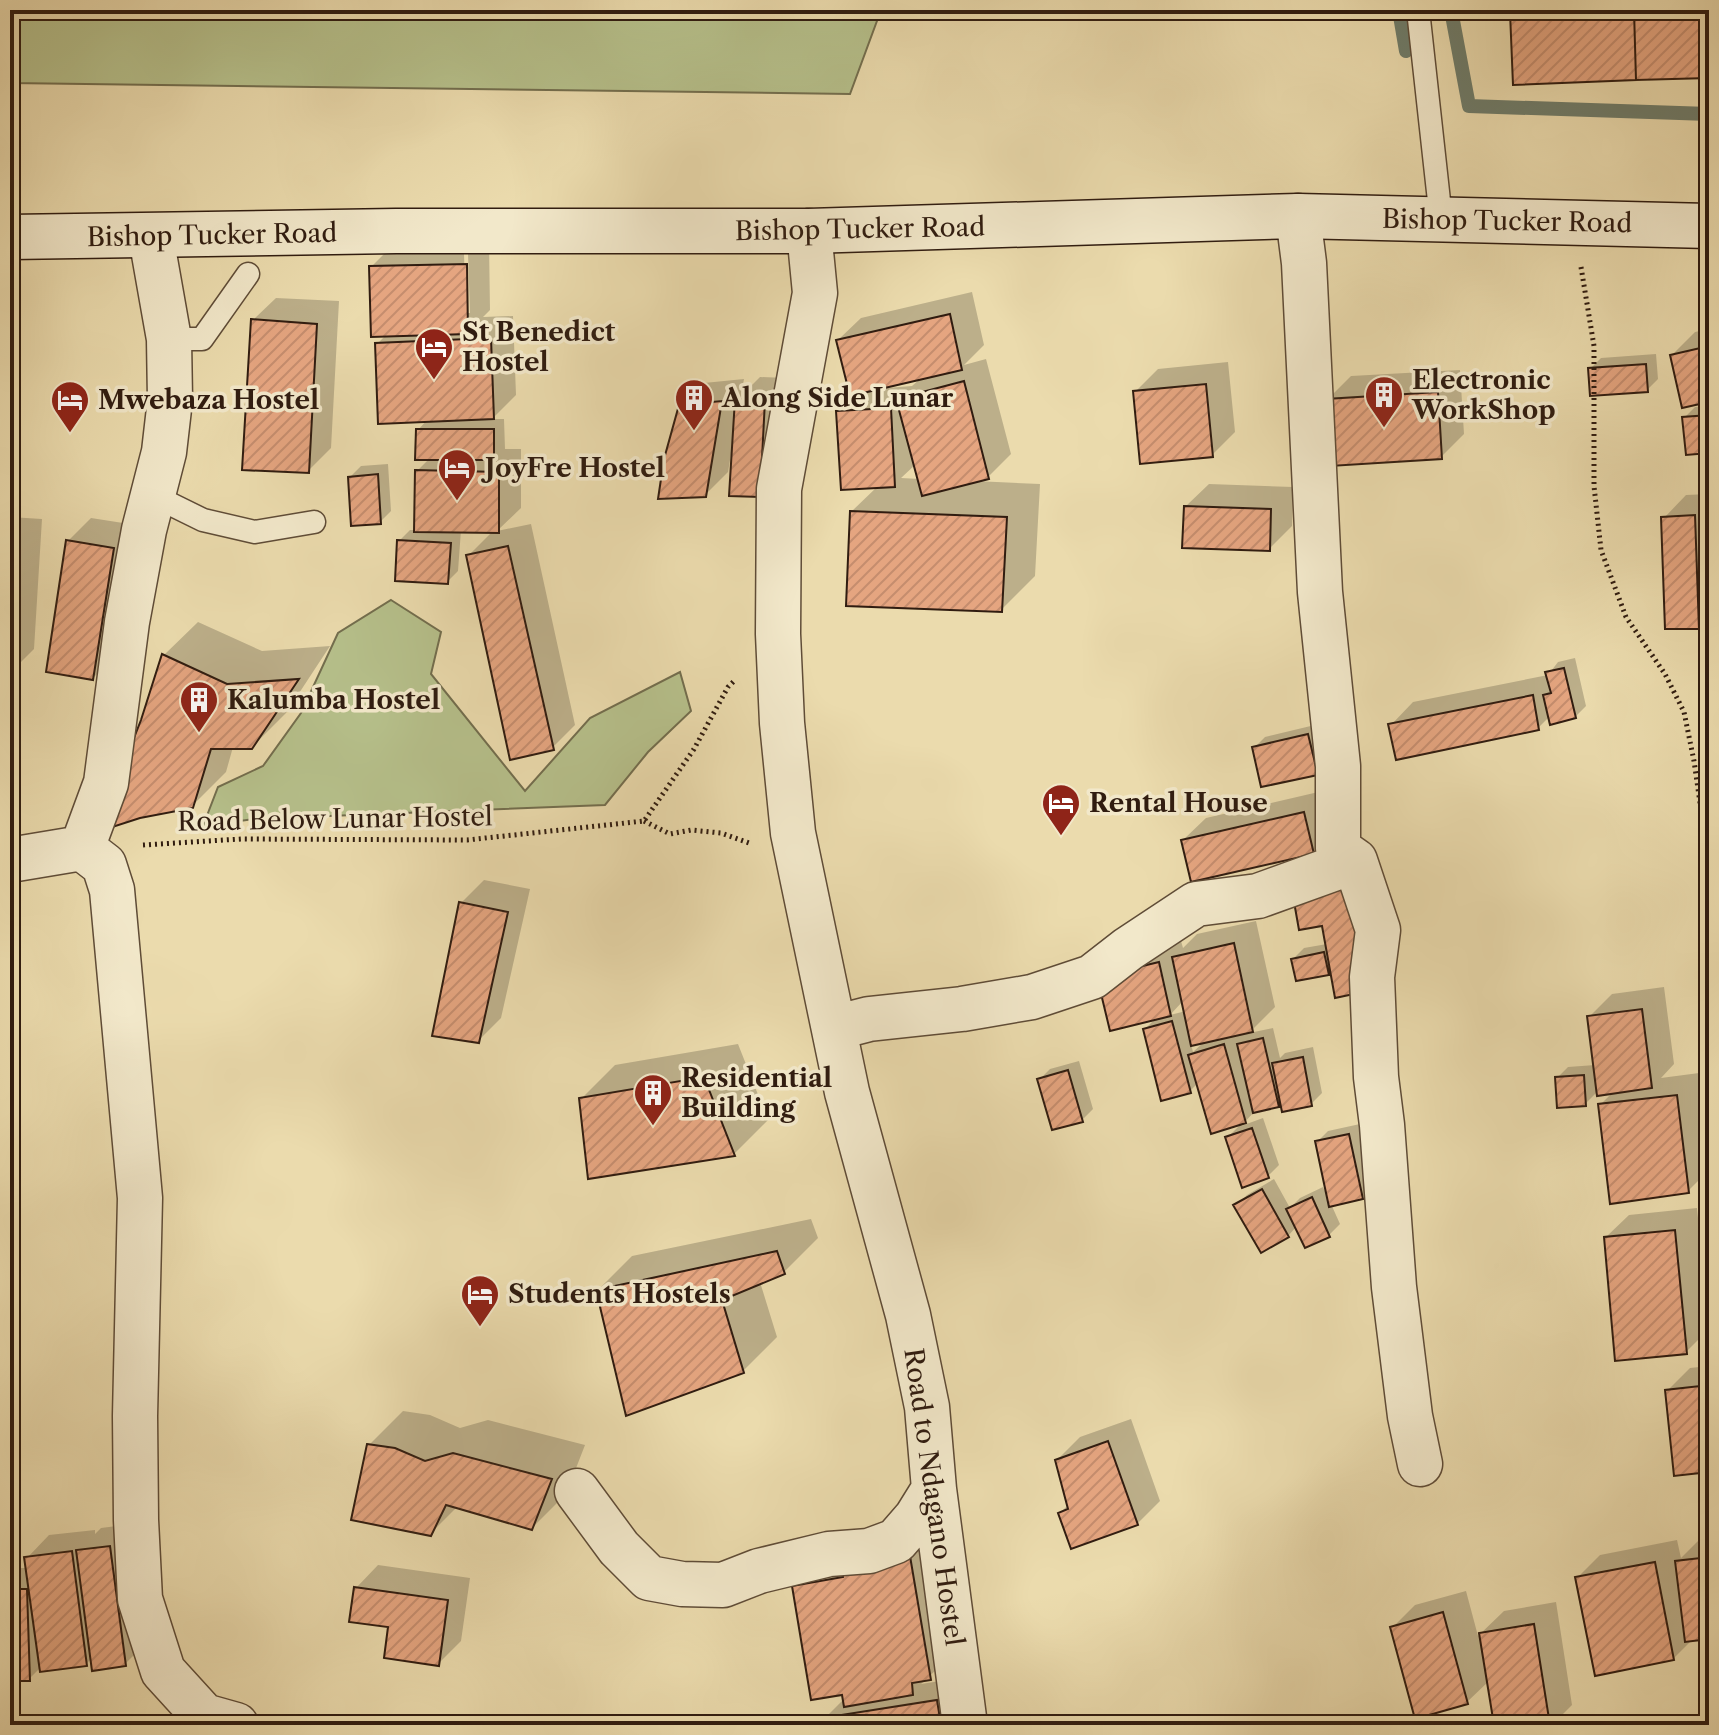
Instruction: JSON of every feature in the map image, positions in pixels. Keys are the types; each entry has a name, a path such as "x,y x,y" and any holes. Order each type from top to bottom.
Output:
{"street":[{"name":"Bishop Tucker Road","path":"10,237 396,231 809,231 1298,216 1709,226"},
{"path":"1298,216 1313,407 1320,592 1338,766 1338,849 1355,861 1378,930 1372,977 1376,1077 1394,1287 1410,1416 1420,1464"},
{"name":"Road to Ndagano Hostel","path":"809,231 815,293 779,489 778,634 782,723 793,833 847,1092 908,1315 927,1407 934,1489 965,1725"},
{"path":"82,848 106,783 127,622 152,495 164,452 170,400 169,339 151,237"},
{"path":"10,860 82,848 104,865 112,890 140,1198 135,1431 140,1599 163,1671 204,1716 236,1725"},
{"path":"834,1028 869,1019 962,1009 1032,997 1092,977 1196,904 1258,896 1355,861"},
{"path":"577,1491 619,1548 649,1578 682,1584 723,1585 759,1571 829,1554 869,1551 896,1541 916,1518 934,1489"}],"lane":[{"path":"1418,10 1441,219"},
{"path":"169,339 202,339 248,274"},
{"path":"152,495 203,520 255,532 314,522"}],"path":[{"path":"1573,223 1594,346 1594,486 1601,550 1626,617 1665,674 1684,712 1709,865"},
{"path":"778,634 728,687 694,749 644,821 670,834 691,830 721,833 755,846 793,833"},
{"name":"Road Below Lunar Hostel","path":"82,848 241,839 467,840 644,821"}],"green space":[{"path":"10,10 881,10 850,94 10,83"},
{"path":"391,600 441,632 431,674 525,791 590,718 680,672 691,711 648,752 605,805 254,819 203,826 218,787 263,766 301,713 338,633"}],"building":[{"path":"1634,10 1636,80 1513,85 1510,12"},
{"path":"1634,10 1709,10 1709,78 1636,80"},
{"path":"467,264 468,334 371,337 369,266"},
{"path":"950,314 962,370 850,396 836,340"},
{"path":"251,319 317,324 309,473 242,470"},
{"name":"St Benedict Hostel","path":"491,338 494,419 378,424 375,343"},
{"path":"1709,346 1709,402 1682,408 1670,355"},
{"path":"1646,364 1648,392 1590,396 1588,368"},
{"path":"964,381 989,479 922,496 896,399"},
{"path":"1206,384 1213,457 1140,464 1133,391"},
{"name":"Electronic WorkShop","path":"1438,392 1442,459 1330,466 1326,399"},
{"path":"735,399 765,400 760,497 729,496"},
{"name":"Along Side Lunar","path":"722,401 706,497 658,499 664,459 679,405"},
{"path":"891,408 895,487 841,490 836,411"},
{"path":"1709,415 1709,453 1686,455 1682,417"},
{"path":"416,429 494,429 494,460 415,460"},
{"name":"JoyFre Hostel","path":"415,470 499,472 499,533 414,532"},
{"path":"378,474 381,524 351,526 348,477"},
{"path":"1184,506 1271,509 1270,551 1182,548"},
{"path":"850,511 1007,517 1002,612 846,606"},
{"path":"1695,515 1699,629 1665,629 1661,517"},
{"path":"66,540 114,548 93,680 46,672"},
{"path":"397,540 451,543 448,584 395,581"},
{"path":"10,541 20,542 12,674 10,674"},
{"path":"508,546 554,750 510,760 466,555"},
{"name":"Kalumba Hostel","path":"162,654 227,684 299,679 252,749 211,749 193,808 140,818 97,832 141,720"},
{"path":"1564,668 1576,718 1550,725 1543,695 1551,693 1545,672"},
{"path":"1533,695 1539,730 1396,760 1388,724"},
{"path":"1308,734 1318,775 1261,787 1252,747"},
{"path":"1304,812 1314,854 1191,882 1181,840"},
{"path":"1349,886 1368,991 1335,998 1322,926 1299,930 1293,896"},
{"path":"459,902 508,912 479,1043 432,1036"},
{"path":"1234,943 1253,1032 1191,1046 1172,957"},
{"path":"1324,952 1329,975 1296,981 1291,959"},
{"path":"1159,962 1171,1016 1110,1031 1097,977"},
{"path":"1642,1009 1652,1088 1597,1096 1587,1016"},
{"path":"1172,1021 1191,1093 1161,1101 1143,1029"},
{"path":"1263,1038 1279,1107 1253,1113 1237,1044"},
{"path":"1224,1044 1246,1123 1211,1134 1188,1055"},
{"path":"1303,1057 1312,1106 1282,1112 1272,1063"},
{"path":"1068,1070 1083,1122 1052,1130 1037,1079"},
{"path":"1584,1075 1586,1106 1557,1108 1555,1077"},
{"name":"Residential Building","path":"704,1077 735,1156 588,1179 579,1098"},
{"path":"1677,1095 1689,1193 1610,1204 1598,1104"},
{"path":"1252,1128 1269,1178 1242,1188 1225,1137"},
{"path":"1349,1134 1363,1199 1329,1207 1315,1141"},
{"path":"1262,1189 1289,1237 1261,1253 1233,1205"},
{"path":"1312,1197 1330,1237 1305,1248 1286,1209"},
{"path":"1675,1230 1687,1354 1615,1361 1604,1237"},
{"path":"777,1251 785,1274 722,1300 744,1373 626,1416 596,1290"},
{"path":"1709,1385 1709,1472 1674,1476 1665,1390"},
{"path":"1108,1441 1138,1525 1071,1549 1058,1513 1068,1509 1055,1460"},
{"path":"367,1444 395,1448 425,1461 453,1453 552,1479 532,1530 446,1505 431,1536 351,1520"},
{"path":"110,1546 126,1666 92,1671 76,1550"},
{"path":"72,1551 87,1666 40,1672 24,1557"},
{"path":"910,1556 931,1680 912,1683 913,1695 844,1707 842,1695 811,1700 792,1586 843,1577 841,1568"},
{"path":"1709,1557 1709,1639 1685,1642 1675,1561"},
{"path":"1655,1562 1674,1660 1595,1676 1575,1577"},
{"path":"354,1587 448,1600 439,1666 384,1658 388,1627 349,1622"},
{"path":"10,1589 27,1589 30,1681 10,1681"},
{"path":"1443,1612 1468,1704 1415,1719 1390,1627"},
{"path":"1534,1624 1550,1725 1494,1725 1479,1633"},
{"path":"937,1700 941,1725 823,1725 822,1718"}],"waterway":[{"path":"1399,10 1406,51"},
{"path":"1451,10 1469,106 1709,114"}],"place":[{"name":"St Benedict Hostel","path":"434,381"},
{"name":"Electronic WorkShop","path":"1384,429"},
{"name":"Along Side Lunar","path":"694,432"},
{"name":"Mwebaza Hostel","path":"70,434"},
{"name":"JoyFre Hostel","path":"457,502"},
{"name":"Kalumba Hostel","path":"199,734"},
{"name":"Rental House","path":"1061,837"},
{"name":"Residential Building","path":"653,1127"},
{"name":"Students Hostels","path":"480,1328"}]}
